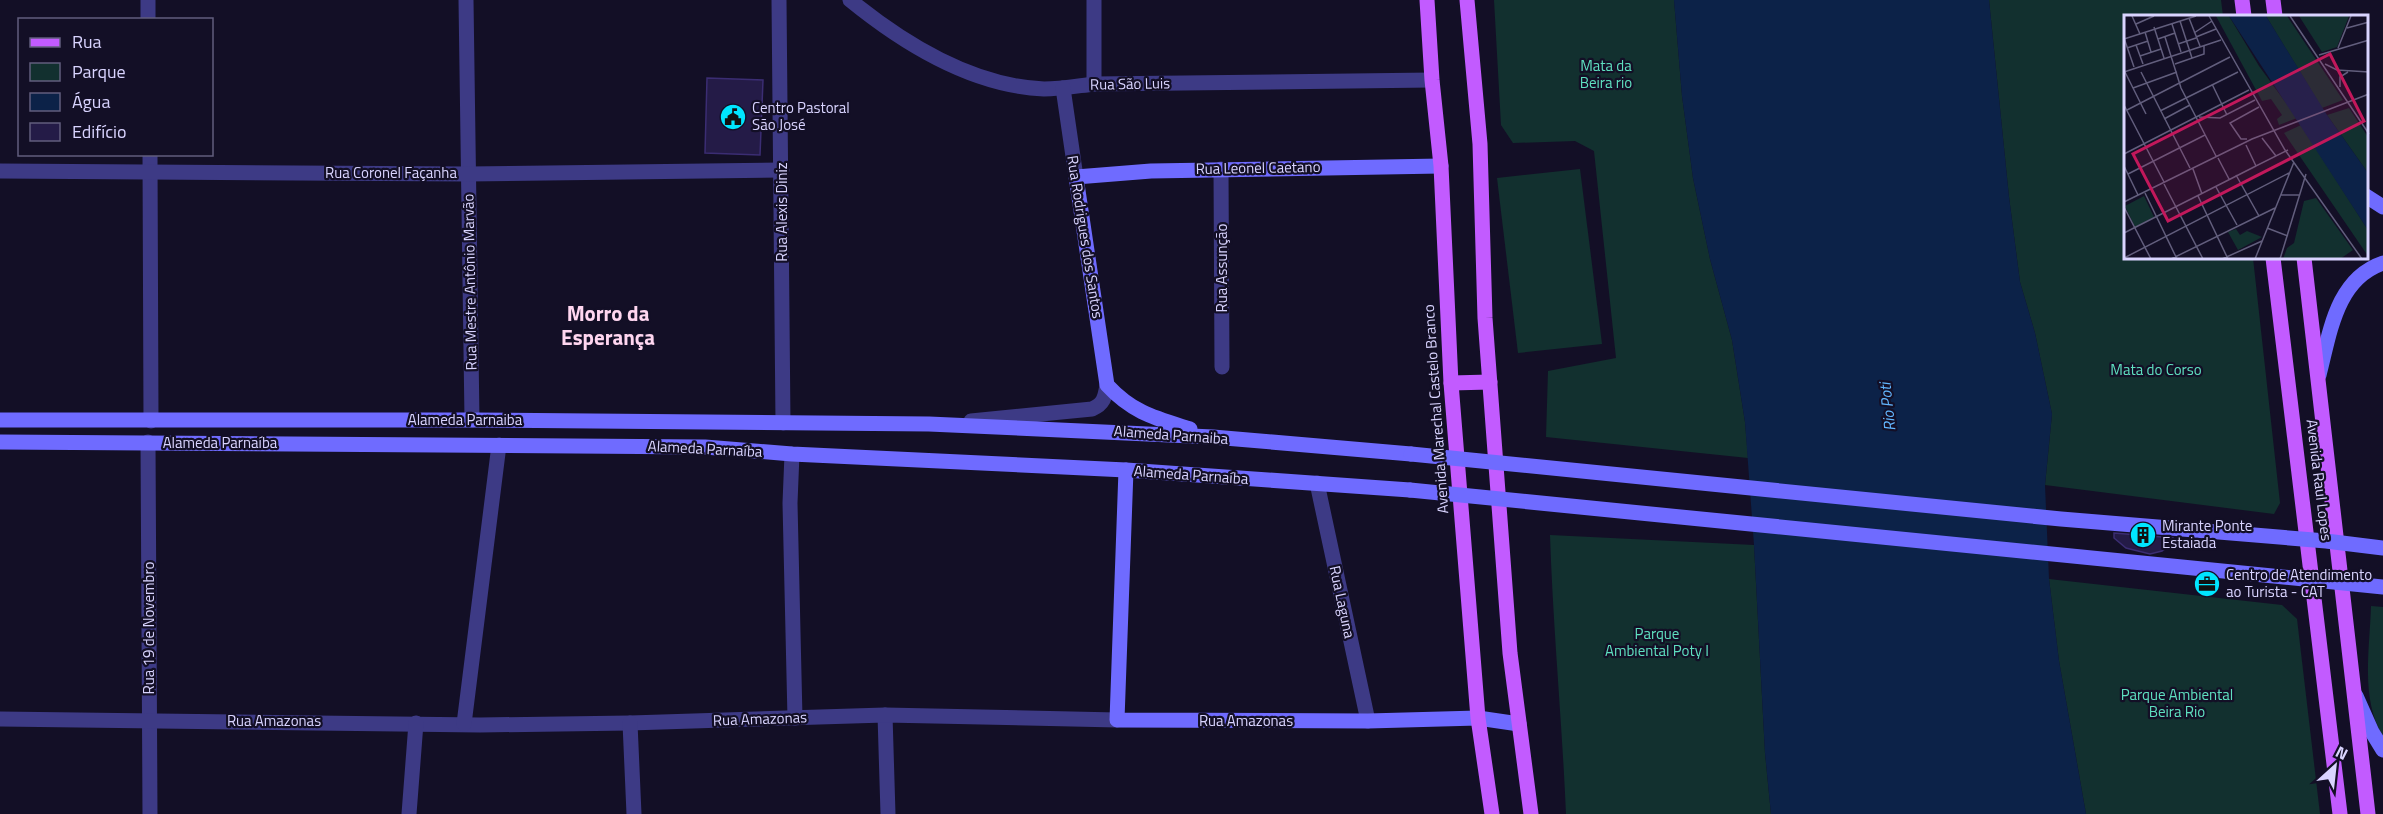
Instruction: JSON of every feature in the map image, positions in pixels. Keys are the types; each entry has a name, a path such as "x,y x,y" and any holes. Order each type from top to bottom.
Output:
{"main road":[{"name":"Avenida Marechal Castelo Branco","path":"1427,0 1441,166 1451,383 1478,718 1492,814"},
{"path":"1467,0 1480,144 1485,318 1510,653 1531,814"},
{"path":"2241,0 2244,15"},
{"path":"2273,0 2275,15"},
{"name":"Rua Leonel Caetano","path":"1076,177 1107,173 1221,169 1441,166"},
{"name":"Rua Rodrigues dos Santos","path":"1076,177 1107,385"},
{"path":"2368,197 2383,207"},
{"name":"Avenida Raul Lopes","path":"2273,260 2340,814"},
{"name":"Avenida Raul Lopes","path":"2304,260 2368,814"},
{"path":"2319,375 2336,313 2343,297 2363,272 2383,262"},
{"path":"1451,383 1490,382"},
{"path":"1107,385 1122,401 1134,409 1151,417 1213,436"},
{"name":"Alameda Parnaiba","path":"0,420 472,420 929,424 1213,436 2061,519 2326,541 2383,548"},
{"name":"Alameda Parnaíba","path":"0,442 705,447 792,454 1126,470 1410,490 2383,587"},
{"path":"1117,720 1126,470"},
{"path":"2352,688 2383,750"},
{"name":"Rua Amazonas","path":"1117,720 1368,721 1478,718 1519,724"}],"street":[{"path":"148,0 148,18"},
{"name":"Rua Mestre Antônio Marvão","path":"466,0 472,420"},
{"name":"Rua Alexis Diniz","path":"778,0 782,170 783,423"},
{"name":"Rua São Luis","path":"850,0 873,19 914,45 959,69 1006,84 1043,89 1094,84 1432,80"},
{"path":"1094,0 1094,84"},
{"name":"Rua Rodrigues dos Santos","path":"1062,88 1076,177"},
{"path":"150,156 152,421"},
{"name":"Rua Assunção","path":"1221,169 1222,367"},
{"name":"Rua Coronel Façanha","path":"0,171 468,174 782,170"},
{"name":"Alameda Parnaiba","path":"929,424 1092,410 1105,399 1107,385"},
{"name":"Rua 19 de Novembro","path":"148,442 150,814"},
{"path":"464,724 499,445"},
{"path":"792,454 790,503 795,718"},
{"name":"Rua Laguna","path":"1317,483 1368,721"},
{"path":"885,715 888,814"},
{"name":"Rua Amazonas","path":"0,718 464,724 630,723 885,715 1117,720"},
{"path":"409,814 416,723"},
{"path":"630,723 634,814"}],"green space":[{"name":"Mata da Beira rio","path":"1494,0 1674,0 1682,96 1693,178 1710,259 1732,340 1745,422 1748,458 1546,437 1548,371 1616,358 1594,151 1575,141 1513,143 1501,125"},
{"name":"Mata do Corso","path":"1989,0 2221,0 2223,15 2124,15 2124,260 2253,260 2280,503 2274,514 2045,485 2052,414 2035,333 2020,282"},
{"path":"1580,169 1602,344 1518,353 1497,178"},
{"name":"Parque Ambiental Poty I","path":"1550,535 1754,545 1765,753 1771,814 1566,814"},
{"name":"Parque Ambiental Beira Rio","path":"2049,579 2282,605 2297,619 2320,814 2086,814 2059,661"},
{"path":"2371,606 2383,607 2383,736 2371,706 2369,689 2368,655"}],"water":[{"name":"Rio Poti","path":"1674,0 1989,0 2020,282 2035,333 2052,414 2045,485 2049,579 2059,661 2086,814 1771,814 1765,753 1745,422 1732,340 1710,259 1693,178 1682,96"}],"building":[{"name":"Centro Pastoral São José","path":"707,78 763,80 760,155 705,153"},
{"path":"2114,533 2173,538 2169,546 2162,551 2150,554 2126,548 2114,538"}],"place":[{"name":"Centro Pastoral São José","path":"733,117"},
{"name":"Mirante Ponte Estaiada","path":"2143,535"},
{"name":"Centro de Atendimento ao Turista - CAT","path":"2207,584"}],"district":[{"name":"Morro da Esperança","path":"608,326"}]}
